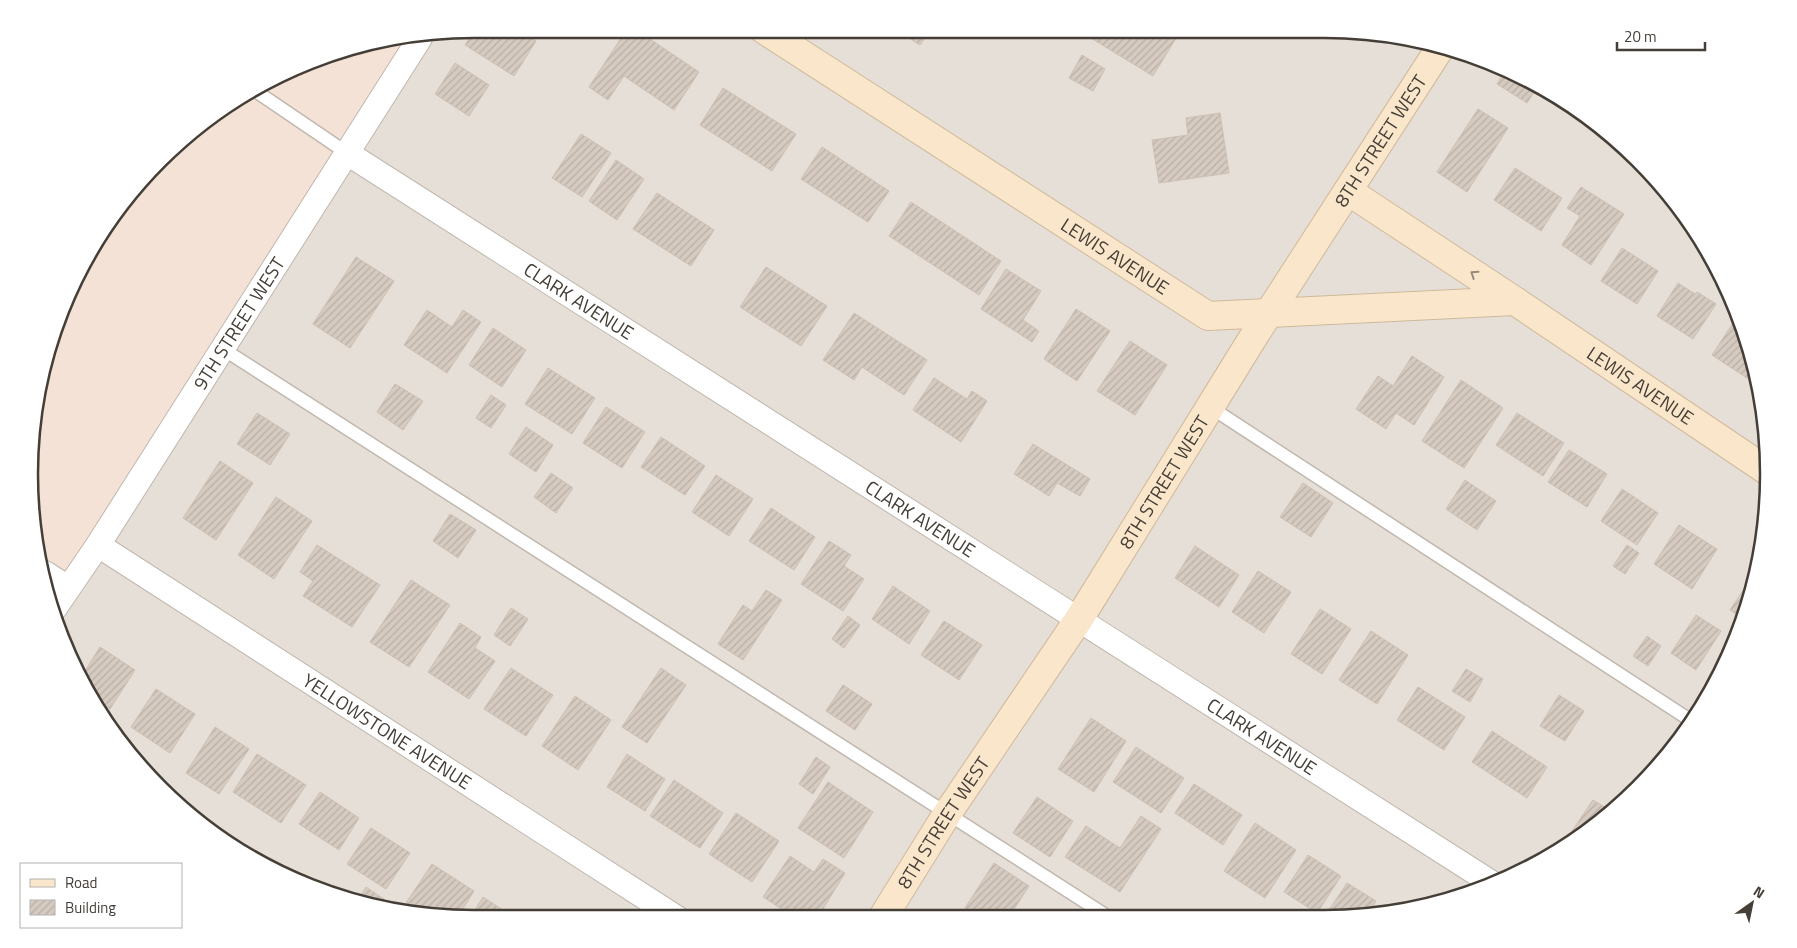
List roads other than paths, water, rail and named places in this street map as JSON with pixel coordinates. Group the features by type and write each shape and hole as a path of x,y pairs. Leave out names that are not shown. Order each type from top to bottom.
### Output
{"street":[{"name":"LEWIS AVENUE","path":"777,38 1208,316 1515,301"},
{"name":"9TH STREET WEST","path":"58,604 98,546 418,41"},
{"name":"8TH STREET WEST","path":"887,910 947,814 1079,619 1270,312 1437,52"},
{"name":"CLARK AVENUE","path":"347,153 1485,879"},
{"name":"LEWIS AVENUE","path":"1348,191 1760,466"},
{"name":"YELLOWSTONE AVENUE","path":"98,546 665,910"},
{"path":"50,576 68,588"}],"lane":[{"path":"260,94 347,153"},
{"path":"223,349 1098,910"},
{"path":"1210,407 1686,717"}]}
